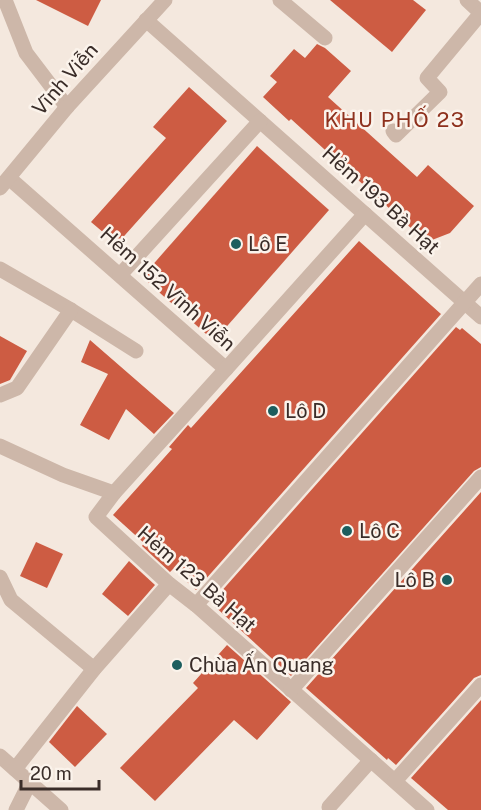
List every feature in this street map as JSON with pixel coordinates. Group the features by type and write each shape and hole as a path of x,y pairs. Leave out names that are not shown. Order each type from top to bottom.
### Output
{"street":[{"path":"4,0 6,22 26,53 67,107"},
{"name":"Vĩnh Viễn","path":"5,183 67,107 165,0"},
{"path":"280,0 325,38"},
{"path":"393,131 396,135 440,92 427,78 481,13 467,0"},
{"name":"Hẻm 193 Bà Hạt","path":"146,20 481,316"},
{"path":"120,275 260,121"},
{"name":"Hẻm 152 Vĩnh Viễn","path":"5,183 120,275 226,369 114,493"},
{"path":"226,369 365,214"},
{"path":"0,269 136,351"},
{"path":"196,605 481,284"},
{"path":"0,395 17,388 70,310"},
{"path":"0,446 63,475 114,493"},
{"path":"291,690 481,477"},
{"name":"Hẻm 123 Bà Hạt","path":"114,493 96,517 427,810"},
{"path":"0,577 10,600 94,669"},
{"path":"15,769 94,669 169,584"},
{"path":"395,781 481,685"},
{"path":"0,756 61,810"},
{"path":"330,807 371,760"},
{"path":"16,810 30,782"}],"building":[{"path":"36,0 101,0 88,26"},
{"path":"330,0 413,0 426,10 392,52"},
{"path":"317,44 325,48 351,71 328,97 417,177 428,165 474,206 450,233 432,240 423,239 291,119 289,121 263,97 277,82 270,76 294,49 305,58"},
{"path":"189,87 227,121 117,244 91,222 166,138 153,127"},
{"name":"Lô E","path":"257,146 329,210 214,341 142,277"},
{"name":"Lô D","path":"359,241 441,314 196,590 173,569 170,572 142,546 144,543 113,515 172,449 169,447 188,425 191,428"},
{"name":"Lô C","path":"456,327 460,330 462,328 481,344 481,467 474,471 291,676 211,603"},
{"path":"0,336 27,351 10,380 0,384"},
{"path":"90,340 174,413 154,434 126,409 109,440 80,425 108,374 81,362"},
{"name":"Lô B","path":"481,492 481,675 474,678 396,765 388,758 387,760 306,688"},
{"path":"36,542 63,554 47,588 20,576"},
{"path":"129,561 155,585 128,616 102,594"},
{"path":"227,645 291,702 257,740 234,720 155,801 120,768 198,688 193,683"},
{"path":"481,700 481,810 448,810 411,778"},
{"path":"77,706 107,734 75,767 49,742"}],"place":[{"name":"Lô E","path":"236,244"},
{"name":"Lô D","path":"273,411"},
{"name":"Lô C","path":"347,531"},
{"name":"Lô B","path":"447,580"},
{"name":"Chùa Ấn Quang","path":"177,665"}],"district":[{"name":"KHU PHỐ 23","path":"395,120"}]}
